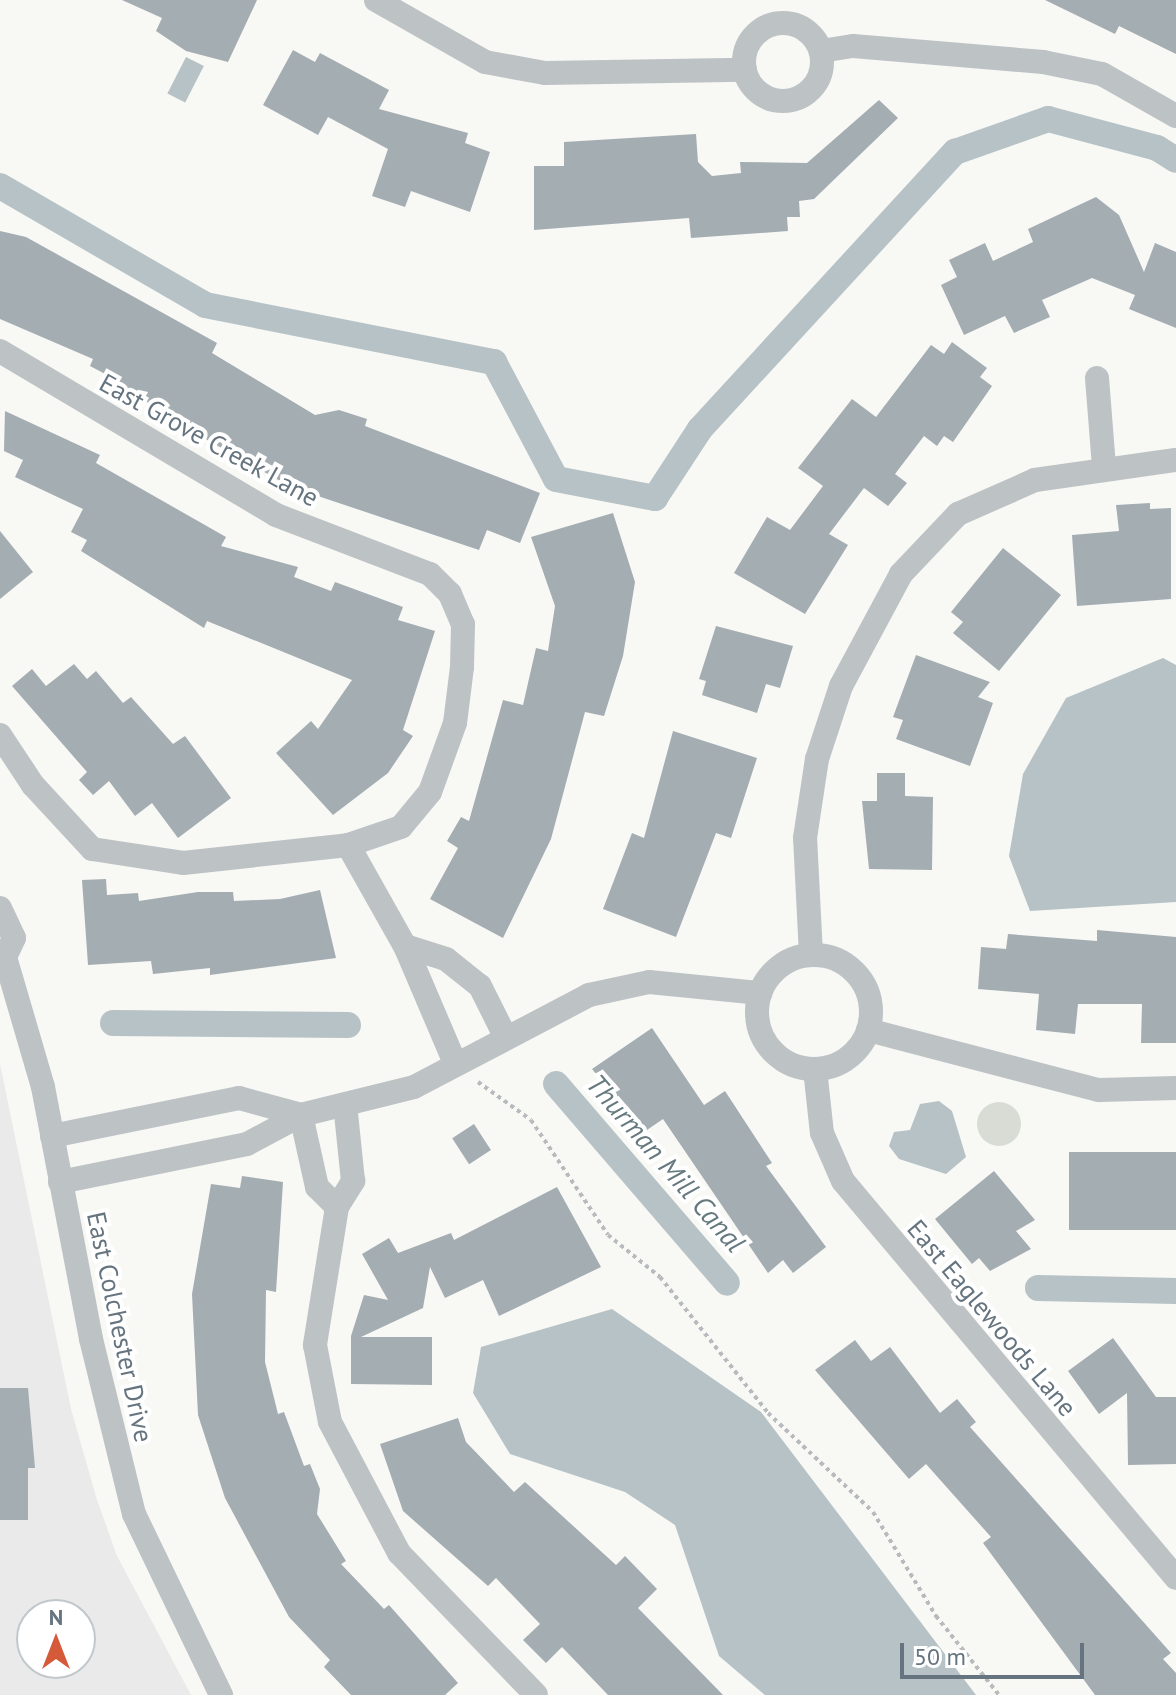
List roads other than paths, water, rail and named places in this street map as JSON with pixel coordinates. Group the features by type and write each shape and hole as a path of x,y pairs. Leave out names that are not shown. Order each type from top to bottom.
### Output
{"street":[{"path":"376,0 485,62 545,73 745,70"},
{"path":"793,24 821,51 820,76 793,100 768,98 745,70 748,44 767,26 793,24"},
{"path":"821,51 853,46 1043,62 1102,74 1176,116"},
{"name":"East Grove Creek Lane","path":"0,351 276,515 430,574 450,594 463,624 455,723 430,792 401,827 348,845"},
{"path":"1097,378 1104,467"},
{"path":"811,955 805,838 817,759 871,623 901,574 958,514 1035,480 1104,467 1176,460"},
{"path":"0,735 33,785 92,849 183,863 348,845 405,946 455,1063"},
{"name":"East Colchester Drive","path":"0,908 14,938 3,955 52,1136 134,1514 221,1695"},
{"path":"405,946 446,959 480,986 504,1034"},
{"path":"811,955 846,965 859,977 868,994 868,1030 848,1058 815,1069 797,1067 767,1046 758,1020 760,993 780,966 811,955"},
{"path":"60,1182 247,1144 301,1115 414,1087 504,1034 589,995 649,982 760,993"},
{"path":"868,1030 1099,1090 1176,1088"},
{"name":"East Eaglewoods Lane","path":"815,1069 822,1133 843,1181 1176,1578"},
{"path":"52,1136 239,1098 301,1115"},
{"path":"345,1104 353,1181 337,1207 315,1345 330,1422 399,1553 536,1695"},
{"path":"301,1115 317,1187 337,1207"},
{"path":"1156,1554 1176,1539"}],"waterway":[{"path":"0,186 205,305 494,362 556,479 655,498 700,429 955,152 1048,119 1157,148 1176,160"},
{"name":"Thurman Mill Canal","path":"113,1023 348,1025"},
{"name":"Thurman Mill Canal","path":"556,1084 727,1283"},
{"name":"Thurman Mill Canal","path":"1038,1288 1176,1291"}]}
